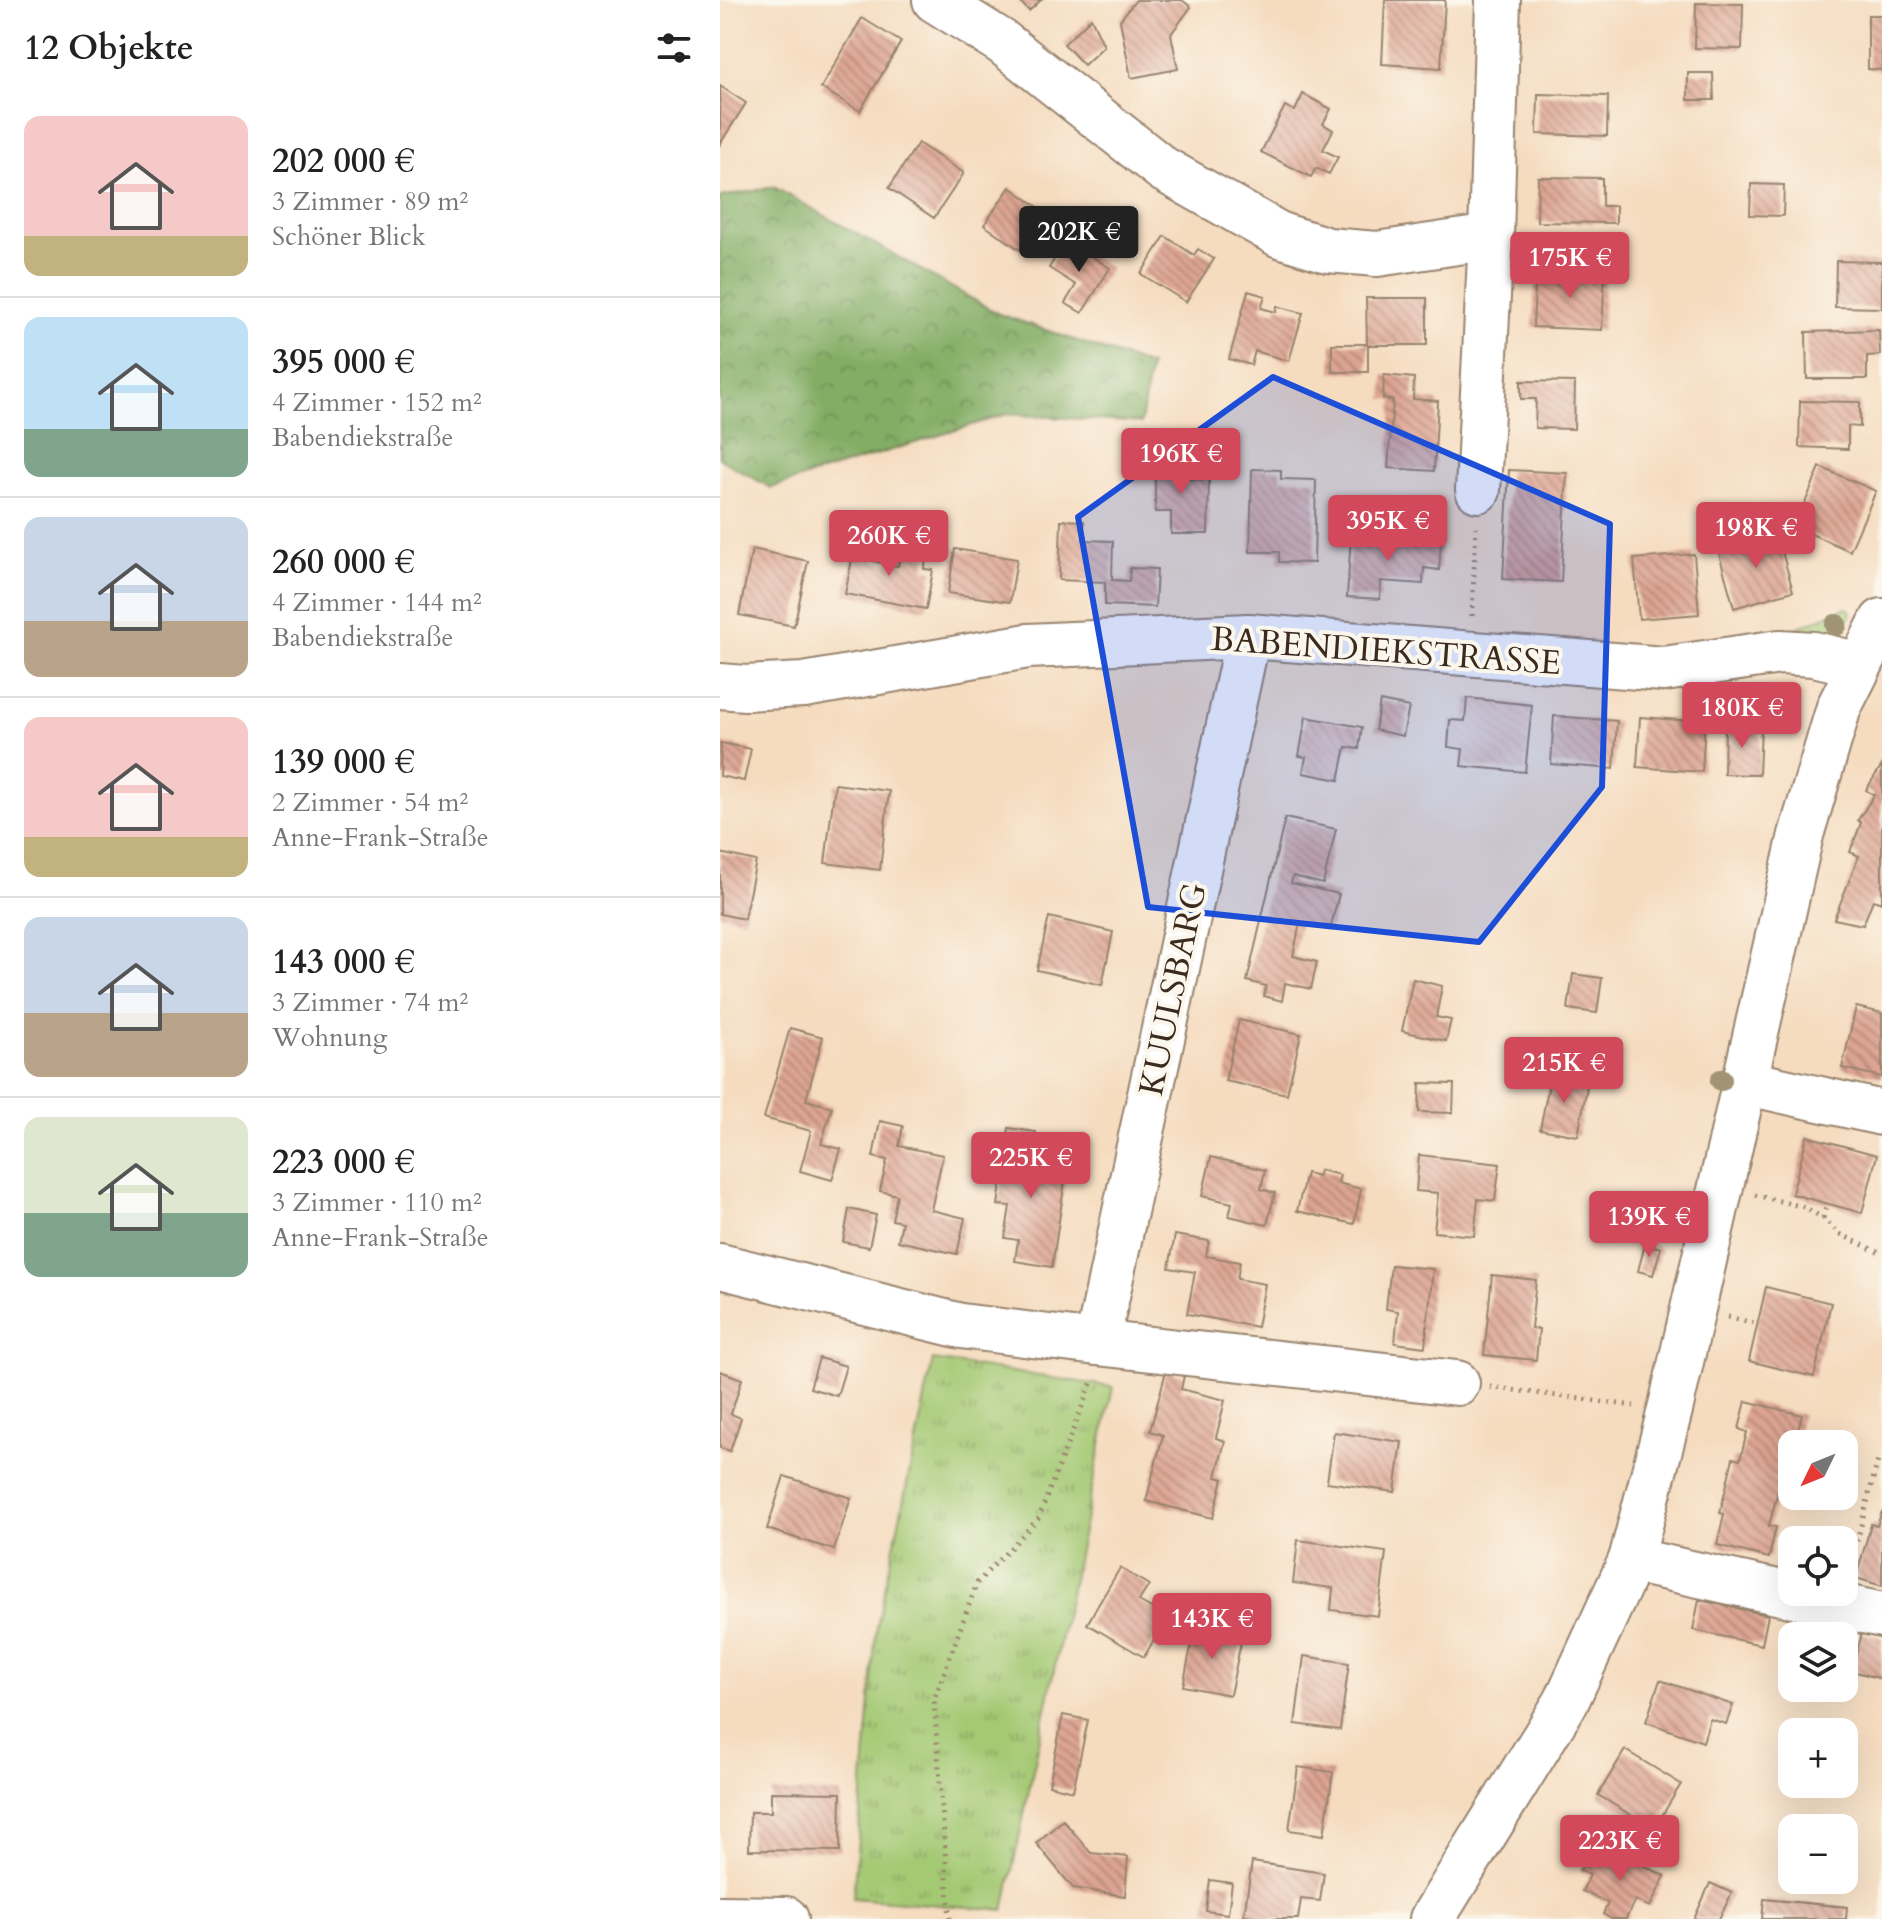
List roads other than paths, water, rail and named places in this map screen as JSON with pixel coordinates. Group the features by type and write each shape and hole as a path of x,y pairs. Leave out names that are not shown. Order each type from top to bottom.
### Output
{"street":[{"path":"935,0 1002,42 1163,169 1280,235 1328,250 1377,254 1491,237"},
{"path":"1477,502 1491,237 1498,0"},
{"path":"1432,1919 1566,1702 1631,1560 1670,1410 1801,835 1839,707 1882,622"},
{"name":"BABENDIEKSTRASSE","path":"720,686 804,685 1028,646 1248,636 1664,669 1780,652 1814,654 1860,665"},
{"name":"KUULSBARG","path":"1096,1360 1248,636"},
{"path":"1744,1082 1882,1113"},
{"path":"720,1266 1096,1360 1457,1383"},
{"path":"1631,1560 1882,1615"},
{"path":"720,1918 786,1919"}]}
